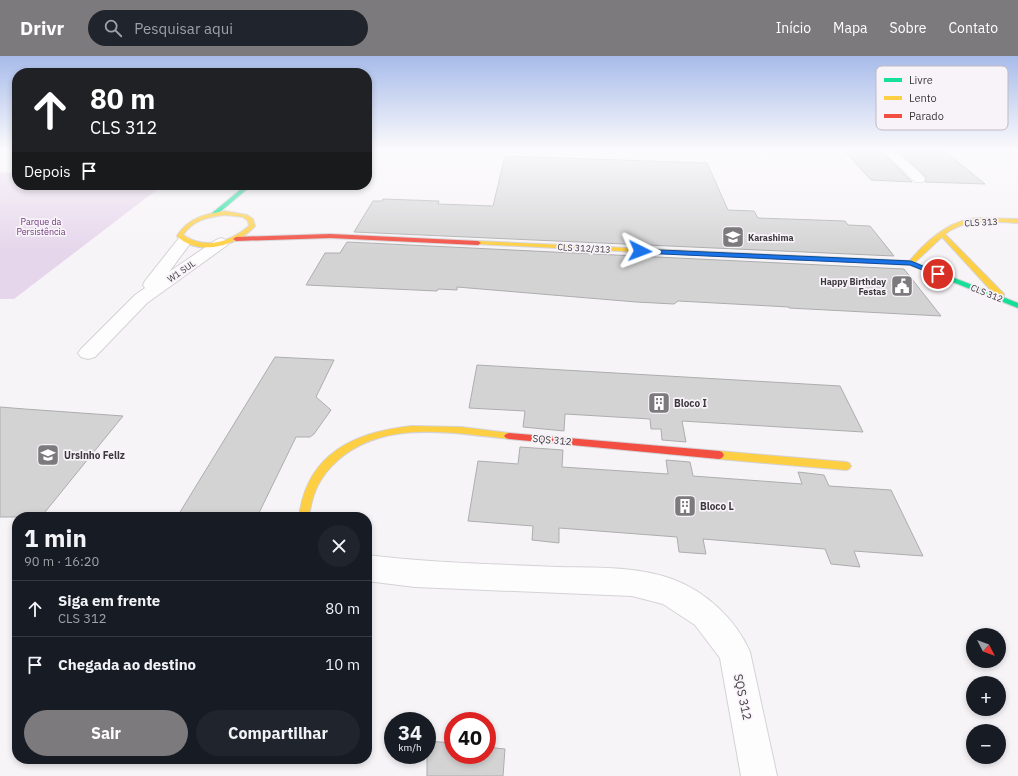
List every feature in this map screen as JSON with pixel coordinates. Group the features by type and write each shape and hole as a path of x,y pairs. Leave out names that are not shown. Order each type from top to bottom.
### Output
{"street":[{"path":"214,215 250,190"},
{"path":"184,241 180,236 182,230 194,221 214,215 231,213 251,217 252,226 247,233 229,241"},
{"name":"CLS 313","path":"911,263 949,229 966,221 1018,221"},
{"name":"CLS 312/313","path":"290,228 330,236"},
{"path":"943,235 1004,300"},
{"name":"CLS 312/313","path":"184,241 193,244 207,245 229,241 330,236 911,263"},
{"name":"W1 SUL","path":"88,354 141,299 184,241"},
{"name":"W1 SUL","path":"141,299 229,241"},
{"name":"CLS 312","path":"911,263 1018,306"},
{"name":"SQS 312","path":"304,512 306,496 323,467 346,446 374,434 395,430 456,431 846,466"},
{"name":"SQS 312","path":"372,569 415,574 632,583 670,592 706,615 734,652 759,776"}],"green space":[{"name":"Parque da Persistência","path":"0,183 12,183 12,190 156,190 14,299 0,299"}],"building":[{"path":"499,183 716,183 728,210 754,211 758,218 845,221 848,225 870,226 894,256 354,232 373,201 382,201 383,199 439,201 438,204 493,206"},
{"path":"943,183 983,183 985,184"},
{"path":"347,242 904,269 941,316 678,301 674,304 636,302 457,287 457,290 438,289 437,291 306,285 325,253 340,253"},
{"path":"275,357 334,360 316,397 331,410 314,434 310,437 296,437 259,512 180,512"},
{"name":"Bloco I","path":"477,365 840,386 863,432 682,421 686,442 662,440 661,429 651,429 650,419 565,414 564,431 523,427 525,411 469,408"},
{"path":"0,407 123,416 45,512 12,512 12,517 0,517"},
{"name":"Bloco L","path":"520,447 563,450 562,467 668,474 666,460 690,462 693,476 802,484 798,472 824,475 829,486 891,490 923,556 854,551 860,567 831,564 825,549 703,539 706,554 679,552 677,537 559,528 559,543 532,540 533,526 468,521 478,461 518,464"},
{"path":"436,742 444,742 444,764 496,764 496,748 505,749 503,776 427,776 427,764 436,764"}],"traffic: fast":[{"path":"213,215 243,190"},
{"path":"802,258 911,263 1018,306"}],"traffic: slow":[{"path":"225,213 245,216 251,220 252,226 236,238 217,244 198,245 180,236 193,221 205,216 225,213"},
{"path":"911,263 938,237 962,222 983,219 1018,221"},
{"path":"943,235 1001,296"},
{"path":"478,243 802,258"},
{"path":"305,512 310,489 321,471 344,449 365,438 388,432 412,429 437,429 509,436"},
{"path":"719,455 846,466"}],"traffic: jam":[{"path":"236,239 330,236 478,243"},
{"path":"509,436 719,455"}],"place":[{"name":"Karashima","path":"733,237"},
{"name":"Happy Birthday Festas","path":"902,286"},
{"name":"Bloco I","path":"659,403"},
{"name":"Ursinho Feliz","path":"48,455"},
{"name":"Bloco L","path":"685,506"}],"route":[{"path":"640,251 911,263 938,274"}]}
